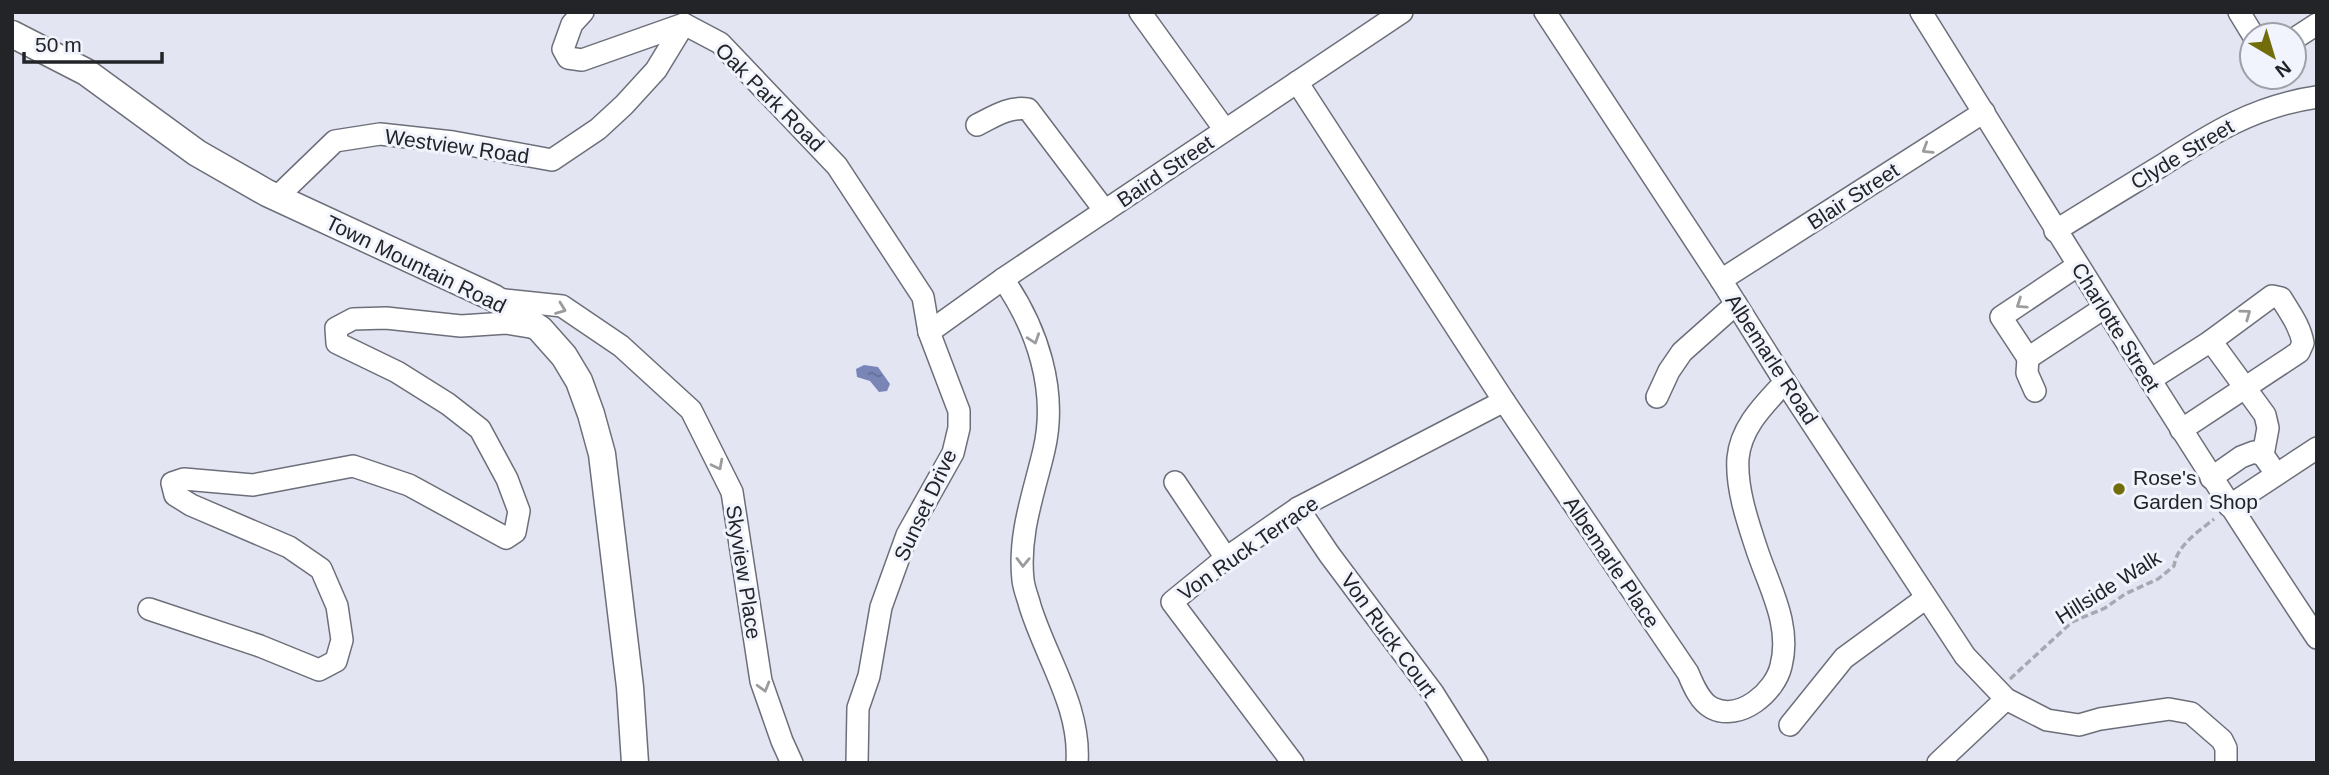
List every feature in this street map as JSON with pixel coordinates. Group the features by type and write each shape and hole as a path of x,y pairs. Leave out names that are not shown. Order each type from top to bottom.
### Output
{"main road":[{"name":"Town Mountain Road","path":"12,34 86,72 197,153 277,197 494,298 538,328 564,356 579,382 591,414 601,454 630,687 635,763"}],"street":[{"path":"583,12 572,24 563,49 568,58 582,60 684,24"},
{"path":"1140,12 1225,130"},
{"name":"Baird Street","path":"929,331 1402,12"},
{"name":"Albemarle Road","path":"1545,12 1926,598 1965,656 2001,695"},
{"name":"Charlotte Street","path":"1921,12 2211,478 2317,638"},
{"name":"Westview Road","path":"277,197 335,141 380,134 453,142 552,160 598,129 624,105 656,70 684,24"},
{"name":"Oak Park Road","path":"684,24 720,43 837,166 923,297 929,331"},
{"name":"Albemarle Place","path":"1297,82 1504,401 1688,673 1694,687 1710,707 1723,711 1734,711 1757,701 1771,688 1781,667 1783,624 1755,547 1743,502 1738,456 1746,428 1785,382"},
{"name":"Clyde Street","path":"2055,231 2239,118 2296,100 2317,97"},
{"path":"977,125 1014,108 1028,109 1105,211"},
{"name":"Blair Street","path":"1721,280 1984,112"},
{"path":"2035,391 2027,373 2028,358 2001,317 2077,266"},
{"path":"1003,279 1020,303 1035,338 1048,387 1050,416 1045,449 1028,507 1023,582 1036,624 1077,729 1077,763"},
{"path":"2150,380 2211,341 2272,296 2281,298 2288,309 2300,330 2303,343 2299,352 2181,430"},
{"name":"Skyview Place","path":"494,298 562,306 621,346 691,410 732,492 761,681 792,763"},
{"path":"1657,397 1669,371 1682,352 1736,304"},
{"path":"2028,358 2104,308"},
{"path":"149,609 260,646 319,670 337,661 342,640 337,606 321,569 289,547 183,500 176,495 172,483 184,479 253,485 353,466 409,485 506,538 515,532 519,512 508,479 480,429 448,404 397,372 337,343 337,328 353,319 386,317 461,326 506,323 538,328"},
{"name":"Sunset Drive","path":"857,763 858,708 869,676 881,607 907,535 953,453 958,428 959,411 929,331"},
{"path":"2211,341 2264,415 2268,428 2263,455"},
{"name":"Von Ruck Terrace","path":"1293,763 1172,601 1226,558 1298,508 1504,401"},
{"path":"2230,506 2317,448"},
{"path":"2211,478 2241,457 2254,452 2263,455 2277,475"},
{"path":"1175,482 1226,558"},
{"name":"Von Ruck Court","path":"1298,508 1433,693 1477,763"},
{"path":"1790,725 1844,658 1926,598"},
{"path":"1938,763 2001,695 2047,720 2080,725 2100,719 2169,709 2191,713 2222,740 2226,748 2225,763"},
{"path":"858,733 872,763"}],"path":[{"name":"Hillside Walk","path":"2001,695 2072,622 2105,608 2125,594 2158,579 2174,566 2176,555 2193,536 2230,506"}],"water":[{"path":"864,365 878,367 890,384 887,391 879,392 870,381 857,377 856,369"}],"place":[{"name":"Rose's Garden Shop","path":"2119,489"}]}
